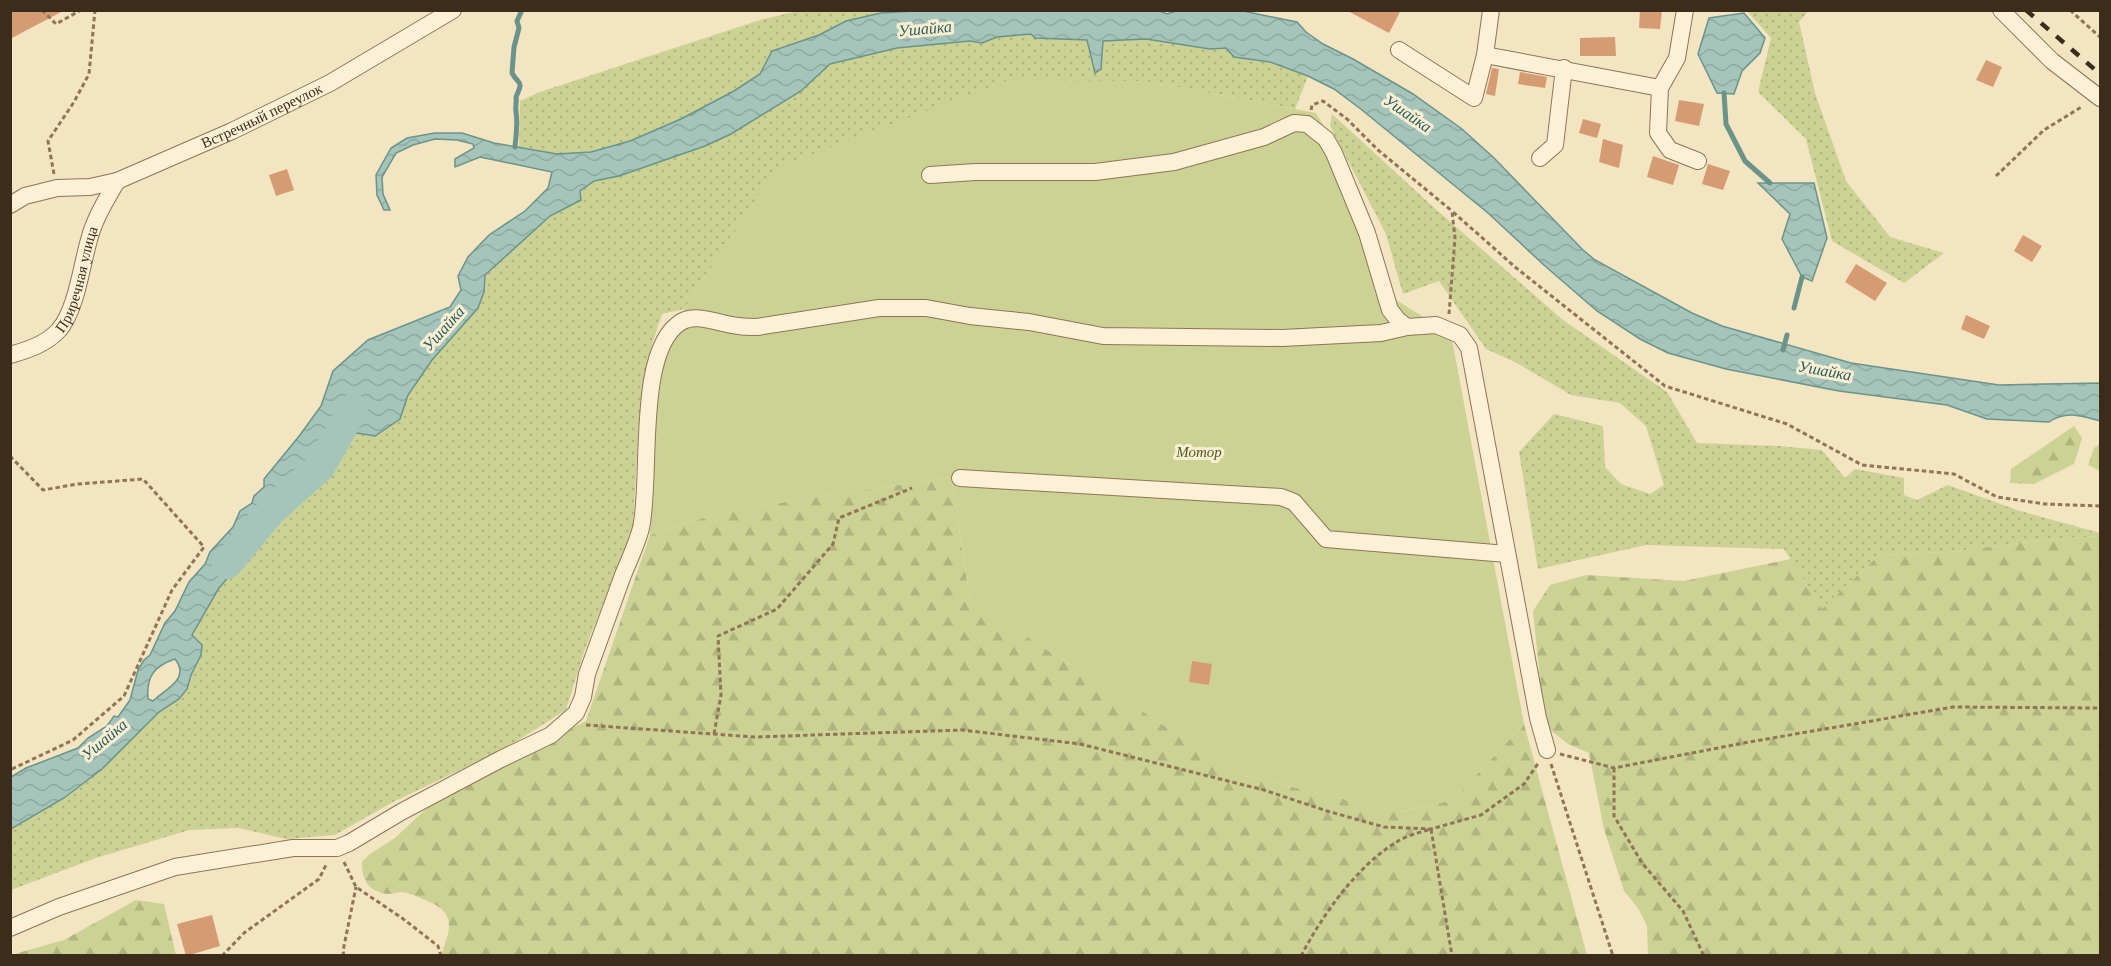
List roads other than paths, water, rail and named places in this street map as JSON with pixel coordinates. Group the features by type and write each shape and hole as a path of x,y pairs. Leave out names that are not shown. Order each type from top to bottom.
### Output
{"street":[{"name":"Встречный переулок","path":"10,205 25,196 57,188 90,187 117,181 232,131 330,83 453,10"},
{"path":"1399,50 1474,98 1485,55 1491,10"},
{"path":"1685,10 1677,58 1660,88 1658,133 1670,150 1698,161"},
{"path":"2001,10 2052,61 2099,98"},
{"path":"1485,55 1564,68 1660,88"},
{"path":"1540,158 1555,145 1564,68"},
{"path":"930,175 975,172 1095,172 1174,162 1264,137 1294,123 1307,124 1326,139 1334,153 1367,233 1390,310 1407,327"},
{"name":"Приречная улица","path":"10,355 32,348 46,340 59,329 69,314 92,229 117,181"},
{"path":"10,928 59,907 175,867 292,848 331,848 364,835 401,812 551,735 566,724 576,713 583,697 587,674 641,528 645,491 646,434 653,378 660,348 667,334 682,321 701,319 757,327 879,308 926,308 970,316 1029,322 1102,336 1282,338 1381,333 1407,327 1436,325 1448,329 1460,335 1469,348 1538,718 1547,750"},
{"path":"960,478 1281,497 1294,502 1326,539 1507,554"}],"water":[{"path":"930,10 1157,10 1167,14 1176,11 1243,11 1297,22 1306,32 1323,44 1413,94 1462,129 1595,260 1692,313 1722,326 1851,363 1999,385 2100,383 2100,421 2074,415 2062,416 2049,422 1987,419 1947,405 1839,391 1726,369 1668,353 1640,339 1597,311 1488,213 1334,89 1308,76 1270,62 1234,57 1226,48 1210,49 1146,39 1103,41 1101,69 1095,73 1087,40 1035,38 1031,34 997,37 982,43 970,41 897,48 830,64 801,91 731,134 705,146 619,176 594,181 580,191 581,200 550,216 485,275 484,292 478,308 432,360 408,395 400,419 375,436 357,433 319,450 299,481 285,497 279,499 267,514 263,524 255,526 249,549 219,588 192,635 202,645 201,655 187,689 179,699 159,712 102,769 64,798 11,829 11,777 26,768 78,748 88,738 107,726 114,716 118,717 130,700 138,670 150,655 165,623 175,611 189,582 205,564 210,552 233,527 240,511 252,503 254,496 264,487 264,479 321,406 333,371 368,340 450,307 461,290 458,276 468,257 489,235 525,211 548,188 552,172 480,157 455,167 455,159 474,148 473,144 457,140 435,139 396,153 382,177 383,194 390,210 384,210 377,195 376,175 391,148 407,138 435,133 462,133 494,143 557,154 591,152 630,141 681,119 734,91 760,74 772,51 819,35 846,21 881,13","holes":["175,659 180,672 174,683 153,701 148,699 148,684 153,673 162,665"]},
{"path":"1744,13 1765,38 1760,53 1742,71 1734,94 1717,93 1698,54 1709,18"},
{"path":"1758,183 1814,183 1827,238 1812,281 1802,277 1782,239 1790,214"}],"waterway":[{"path":"515,147 516,97 520,83 512,73 514,47 519,28 517,21 522,10"},
{"path":"1724,93 1726,124 1745,161 1770,183"},
{"path":"1794,308 1802,277"},
{"path":"1783,350 1787,335"},
{"name":"Ушайка","path":"227,564 272,510 320,467 353,409"}],"railway":[{"path":"2026,10 2100,74"}],"park label":[{"name":"Мотор","path":"1199,452"}]}
